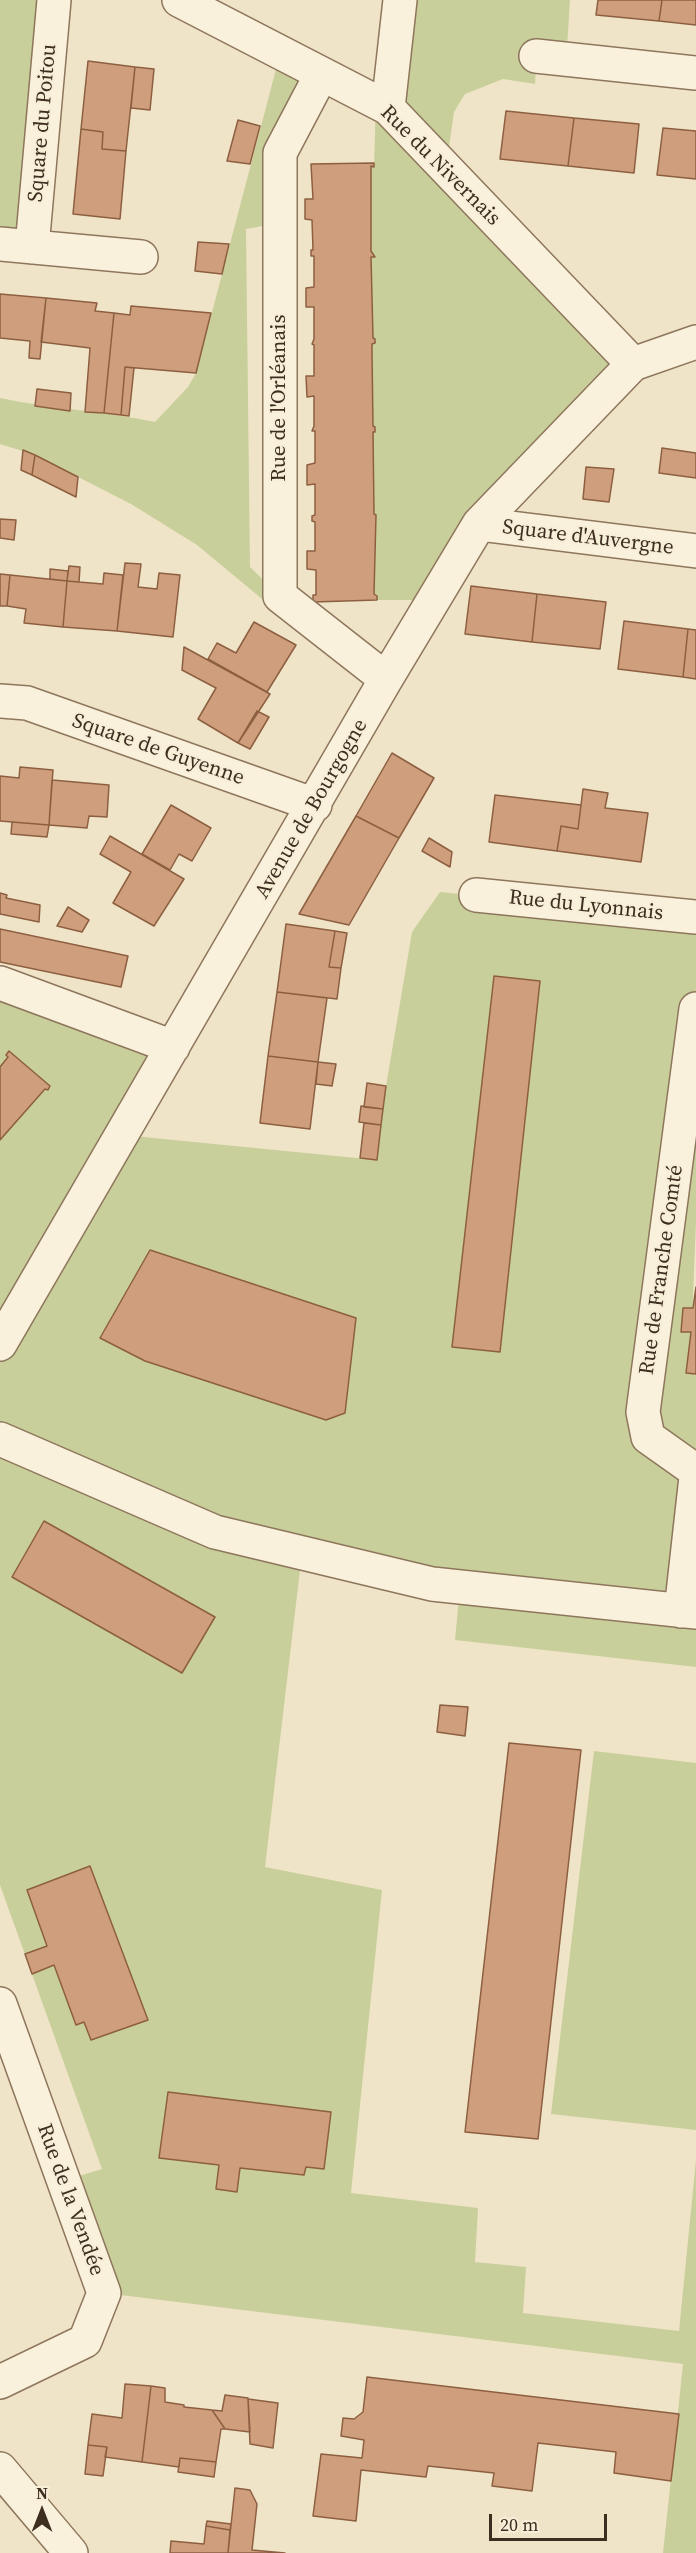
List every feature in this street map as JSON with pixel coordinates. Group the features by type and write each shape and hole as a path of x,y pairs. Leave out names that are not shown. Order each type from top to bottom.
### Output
{"street":[{"name":"Square du Poitou","path":"54,0 16,245 141,257"},
{"name":"Rue du Nivernais","path":"179,0 388,108 633,364"},
{"path":"388,108 400,0"},
{"path":"536,56 696,73"},
{"name":"Rue de l'Orléanais","path":"321,75 280,153 280,596 386,679"},
{"name":"Avenue de Bourgogne","path":"0,1344 315,805 386,679 479,524 633,364 696,342"},
{"name":"Square d'Auvergne","path":"479,524 696,551"},
{"name":"Square de Guyenne","path":"0,701 27,704 315,805"},
{"name":"Rue du Lyonnais","path":"476,895 696,917"},
{"path":"0,983 173,1047"},
{"name":"Rue de Franche Comté","path":"696,1009 643,1412 648,1437 696,1471"},
{"path":"0,1439 215,1532 432,1584 688,1612 696,1477"},
{"name":"Rue de la Vendée","path":"0,2004 104,2293 85,2341 0,2382"},
{"path":"0,2469 71,2553"}],"green space":[{"path":"0,0 54,0 32,247 0,244"},
{"path":"400,0 570,0 567,48 537,45 535,84 503,79 465,94 454,112 446,169 633,364 435,600 377,600 374,594 373,432 375,432 375,427 373,426 372,344 375,343 375,339 373,338 371,257 374,256 371,251 371,166 374,166 376,102"},
{"path":"280,54 321,75 280,153 280,223 246,229 250,567 280,596 279,613 197,545 131,504 35,455 0,444 0,398 155,422 188,387 196,373"},
{"path":"440,892 696,917 696,1222 690,1373 696,1374 696,1667 455,1640 460,1587 302,1553 265,1867 382,1890 351,2193 478,2208 475,2262 526,2267 523,2313 679,2331 696,2160 696,2553 663,2553 683,2364 104,2293 63,2181 102,2169 0,1885 0,983 173,1047 123,1135 377,1160 386,1086 412,932"},
{"path":"594,1751 696,1763 696,2130 551,2114"}],"building":[{"path":"598,0 662,0 659,21 596,15"},
{"path":"662,0 696,0 696,25 659,21"},
{"path":"88,61 135,67 126,151 102,149 103,132 81,129"},
{"path":"135,67 154,69 150,110 131,108"},
{"path":"506,111 574,118 568,166 500,159"},
{"path":"574,118 639,124 634,173 568,166"},
{"path":"238,120 260,126 250,164 227,161"},
{"path":"663,128 696,131 696,179 657,175"},
{"path":"81,129 103,132 102,149 126,151 120,219 73,214"},
{"path":"374,163 374,167 371,166 371,251 375,257 371,257 373,338 375,339 375,343 372,344 373,426 375,427 375,432 373,432 374,514 376,515 374,594 377,600 313,602 313,595 316,595 316,570 307,569 307,551 315,551 315,522 312,521 312,516 315,515 315,484 307,485 307,465 315,463 315,431 312,431 314,396 307,397 306,376 314,376 314,345 312,344 314,307 306,307 306,288 314,287 314,256 311,256 311,250 313,250 312,220 305,219 305,199 313,199 311,164"},
{"path":"198,242 229,244 222,274 195,271"},
{"path":"0,294 46,298 40,359 29,358 30,341 0,338"},
{"path":"46,298 97,303 95,311 114,313 104,413 85,412 90,348 41,342"},
{"path":"131,306 211,313 196,373 125,367 121,415 104,413 114,313 130,315"},
{"path":"125,367 134,368 129,416 121,415"},
{"path":"37,389 71,393 70,411 35,406"},
{"path":"662,448 696,453 696,478 659,473"},
{"path":"23,450 35,455 32,475 21,470"},
{"path":"35,455 78,477 76,497 32,475"},
{"path":"586,467 614,469 609,502 583,499"},
{"path":"0,519 16,520 14,540 0,538"},
{"path":"125,563 141,564 138,587 157,589 159,573 180,575 173,637 117,631"},
{"path":"69,566 80,567 79,582 67,581"},
{"path":"50,569 68,571 67,581 50,579"},
{"path":"104,573 123,575 117,631 63,627 67,581 103,584"},
{"path":"0,574 10,575 7,606 0,606"},
{"path":"10,575 67,581 63,627 24,623 26,609 7,606"},
{"path":"471,586 537,594 532,642 465,634"},
{"path":"537,594 606,602 600,649 532,642"},
{"path":"624,621 688,629 683,677 618,669"},
{"path":"254,622 296,645 267,692 208,659 217,643 236,653"},
{"path":"688,629 696,630 696,679 683,677"},
{"path":"184,647 270,694 238,743 198,719 216,688 182,670"},
{"path":"257,711 269,717 250,749 238,743"},
{"path":"392,753 434,778 399,838 356,816"},
{"path":"20,767 53,770 49,825 0,821 0,776 19,778"},
{"path":"52,780 109,785 107,817 89,816 87,828 49,825"},
{"path":"583,789 608,793 605,808 648,813 641,862 557,851 561,826 578,829"},
{"path":"495,795 581,805 578,829 561,826 557,851 489,842"},
{"path":"171,805 211,828 192,861 179,854 170,870 142,854"},
{"path":"356,816 399,838 349,925 299,914"},
{"path":"12,822 49,825 47,837 11,834"},
{"path":"110,836 184,879 154,926 113,903 131,872 100,854"},
{"path":"429,838 452,852 450,867 422,851"},
{"path":"0,893 7,895 6,898 40,905 39,922 0,914"},
{"path":"68,907 89,920 82,932 57,926"},
{"path":"286,924 335,931 329,967 341,968 337,999 277,992"},
{"path":"0,929 128,956 121,987 0,962"},
{"path":"335,931 347,933 341,968 329,967"},
{"path":"494,976 540,981 500,1352 452,1347"},
{"path":"277,992 327,998 318,1062 268,1056"},
{"path":"9,1051 50,1086 0,1140 0,1067 8,1057 6,1055"},
{"path":"268,1056 318,1062 310,1129 260,1123"},
{"path":"318,1062 336,1064 332,1086 316,1084"},
{"path":"367,1083 386,1086 383,1109 364,1107"},
{"path":"361,1106 383,1109 381,1125 359,1122"},
{"path":"364,1123 381,1125 377,1160 360,1158"},
{"path":"150,1250 356,1318 345,1413 326,1420 145,1361 100,1338"},
{"path":"696,1287 696,1374 686,1373 691,1332 681,1332 683,1308 693,1308"},
{"path":"44,1521 215,1617 182,1673 12,1577"},
{"path":"440,1705 468,1707 465,1736 437,1732"},
{"path":"509,1743 581,1750 538,2139 465,2132"},
{"path":"90,1866 148,2020 91,2040 84,2022 76,2025 54,1965 32,1974 25,1954 47,1946 27,1890"},
{"path":"168,2092 331,2112 324,2169 306,2167 304,2175 240,2168 237,2192 216,2189 219,2165 159,2158"},
{"path":"367,2377 679,2414 671,2481 614,2473 616,2452 538,2443 532,2491 492,2486 494,2473 428,2466 426,2477 361,2470 356,2521 313,2516 321,2454 362,2458 364,2440 341,2436 343,2418 354,2419 363,2412"},
{"path":"125,2384 151,2386 142,2462 105,2457 107,2447 88,2445 92,2414 122,2418"},
{"path":"151,2386 165,2388 165,2402 212,2410 225,2429 221,2429 216,2462 180,2458 179,2467 142,2462"},
{"path":"225,2395 248,2398 250,2432 225,2429 212,2410 222,2411"},
{"path":"248,2399 278,2403 273,2448 250,2444"},
{"path":"88,2445 107,2447 103,2476 85,2474"},
{"path":"180,2458 216,2462 214,2477 178,2472"},
{"path":"235,2488 250,2490 257,2504 252,2550 285,2553 228,2553"},
{"path":"207,2521 231,2524 230,2530 206,2526"},
{"path":"206,2526 230,2530 228,2553 170,2553 171,2541 204,2544"}]}
